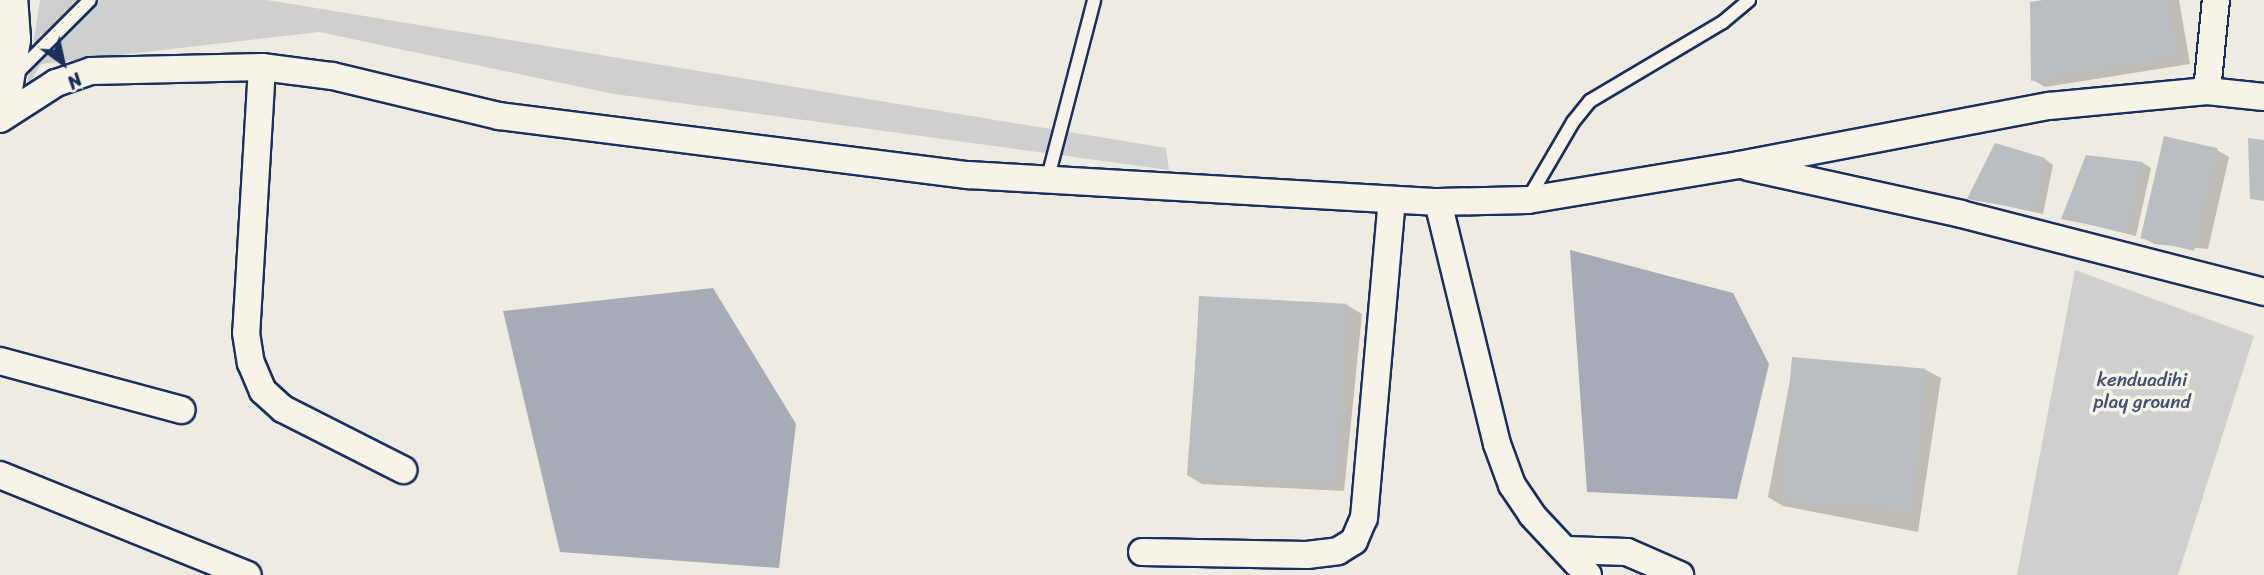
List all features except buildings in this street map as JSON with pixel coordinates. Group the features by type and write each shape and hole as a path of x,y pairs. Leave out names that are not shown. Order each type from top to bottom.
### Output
{"street":[{"path":"3,95 11,39 8,0"},
{"path":"2207,91 2216,0"},
{"path":"262,67 246,333 250,363 263,391 283,409 403,470"},
{"path":"0,120 57,83 91,71 262,67 332,76 499,116 1047,182 1438,202 1528,200 1739,165 2049,106 2207,91 2264,97"},
{"path":"1739,165 1961,214 2264,292"},
{"path":"1142,551 1307,555 1338,551 1354,541 1364,518 1392,201"},
{"path":"1438,202 1497,444 1512,485 1532,515 1588,575"},
{"path":"0,361 181,410"},
{"path":"0,475 248,575"},
{"path":"1566,550 1627,552 1680,575"}],"lane":[{"path":"3,95 90,0"},
{"path":"1047,182 1094,0"},
{"path":"1528,200 1573,122 1590,101 1723,22 1749,0"}],"green space":[{"path":"40,0 267,0 1166,148 1169,170 614,94 319,32 41,64 26,90"},
{"name":"kenduadihi play ground","path":"2075,270 2254,336 2178,575 2017,575"}],"shaded area":[{"path":"1570,250 1733,293 1769,364 1737,499 1587,492"},
{"path":"713,288 796,424 779,568 560,552 503,311"}]}
